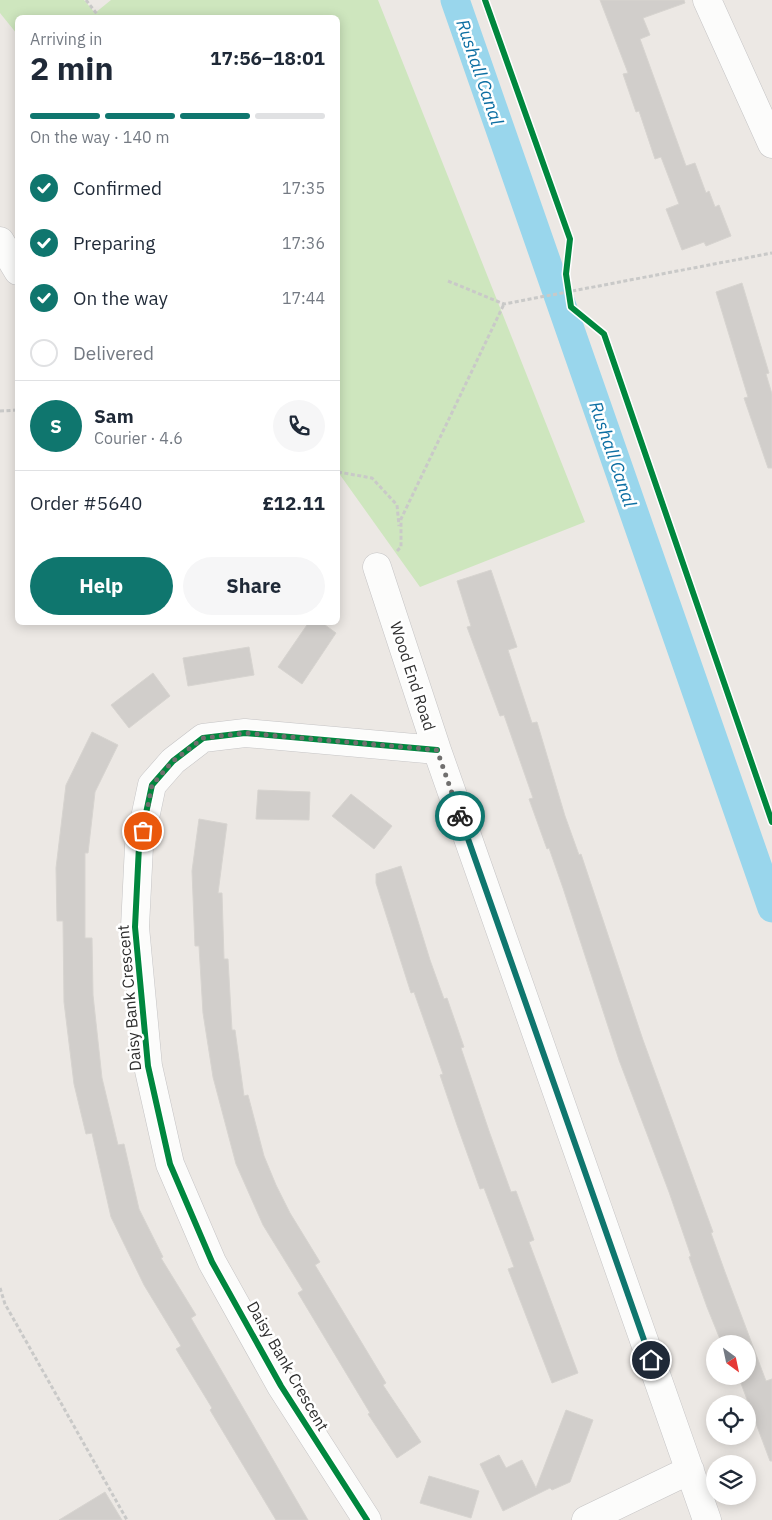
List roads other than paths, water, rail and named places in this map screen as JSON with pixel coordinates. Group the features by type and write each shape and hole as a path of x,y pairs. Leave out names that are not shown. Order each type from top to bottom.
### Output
{"street":[{"path":"707,0 772,144"},
{"path":"0,242 15,266"},
{"name":"Wood End Road","path":"377,567 437,750 707,1520"},
{"name":"Daisy Bank Crescent","path":"367,1520 280,1386 212,1262 170,1164 147,1056 135,927 139,846 152,785 173,761 203,738 245,733 437,750"},
{"path":"586,1520 690,1470"}],"waterway":[{"name":"Rushall Canal","path":"455,0 772,908"}]}
